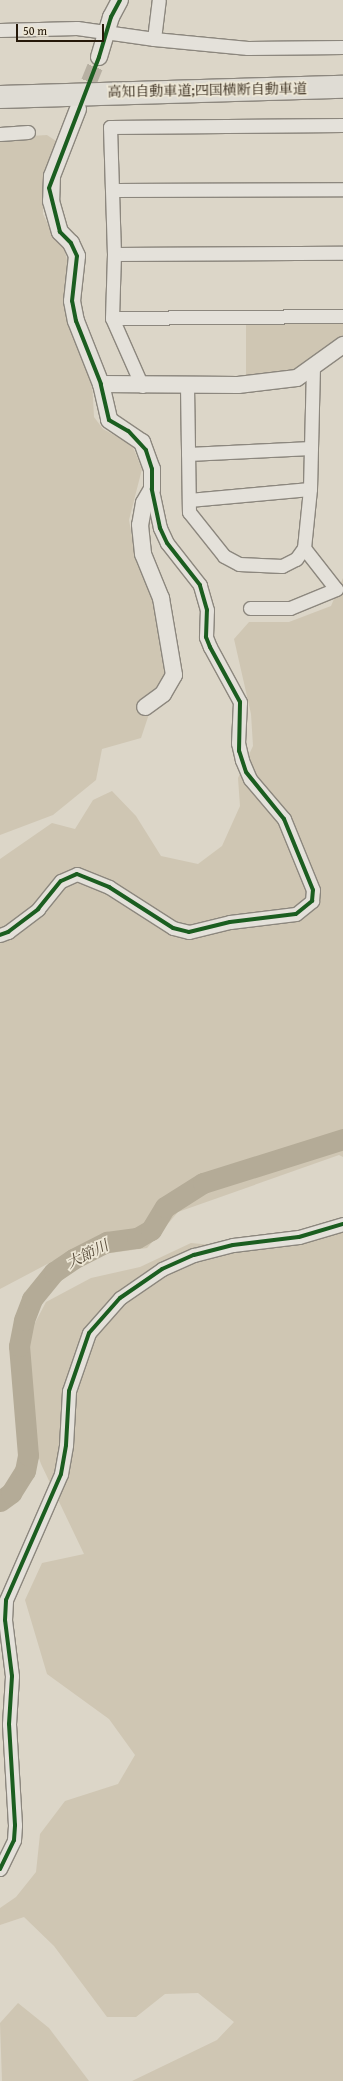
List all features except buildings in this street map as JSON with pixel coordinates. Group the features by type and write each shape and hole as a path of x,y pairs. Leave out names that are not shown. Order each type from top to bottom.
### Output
{"highway":[{"name":"高知自動車道;四国横断自動車道","path":"0,98 343,87"},
{"path":"0,107 146,101 343,99"}],"street":[{"path":"99,57 105,34 120,0"},
{"path":"154,39 159,0"},
{"path":"0,30 77,28 105,34 248,48 343,47"},
{"path":"0,935 8,932 38,909 61,881 77,874 109,887 173,928 189,932 230,922 296,914 312,901 313,890 284,819 250,779 242,760 238,743 240,702 210,647 206,636 207,610 200,585 168,543 160,528 152,489 152,469 146,450 133,434 110,420 101,384 76,321 72,301 77,256 71,243 60,232 49,188 78,109"},
{"path":"142,386 112,318 114,254 110,127 343,125"},
{"path":"0,134 28,132"},
{"path":"113,190 343,189"},
{"path":"114,254 343,253"},
{"path":"112,318 343,316"},
{"path":"101,384 142,386 238,386 297,378 313,368 343,345"},
{"path":"187,386 189,512 224,556 238,564 282,566 296,559 304,548 310,489 313,368"},
{"path":"188,454 311,448"},
{"path":"145,707 163,694 174,675 161,598 143,554 140,525 144,503 152,489"},
{"path":"189,500 310,489"},
{"path":"250,608 290,608 336,589 304,548"},
{"path":"0,1869 14,1840 15,1825 9,1724 12,1676 4,1620 6,1600 61,1474 66,1445 69,1391 89,1333 120,1298 162,1269 194,1255 232,1245 299,1237 343,1224"}],"shaded area":[{"path":"47,135 56,141 43,183 43,214 52,233 65,251 92,381 94,417 103,429 132,445 142,469 129,520 137,564 158,610 166,675 155,693 144,699 148,717 141,738 102,749 96,780 53,815 0,835 0,138"},
{"path":"343,319 343,335 311,362 290,372 246,376 246,323"},
{"path":"343,578 343,1157 339,1155 178,1212 147,1248 53,1261 0,1289 0,859 52,823 75,829 93,800 112,791 136,816 161,856 198,864 222,846 240,806 238,778 253,746 251,714 234,639 249,622 289,622 331,606"},
{"path":"343,1222 343,2081 132,2081 217,2040 234,2022 198,1993 165,1994 136,2017 107,2017 54,1946 24,1917 0,1925 0,1908 16,1897 36,1872 40,1834 65,1801 118,1784 135,1755 109,1719 47,1674 25,1600 42,1563 84,1554 41,1464 26,1420 20,1388 26,1340 46,1302 91,1278 140,1267 191,1243 246,1248"},
{"path":"18,2003 49,2028 89,2081 2,2081 0,2023"}],"waterway":[{"name":"大節川","path":"0,1501 11,1493 25,1471 28,1455 19,1346 24,1320 32,1299 54,1272 73,1259 107,1242 137,1238 151,1230 165,1207 203,1183 343,1139"}],"tunnel":[{"path":"80,104 99,57"}],"cycle path":[{"path":"0,935 8,932 38,909 61,881 77,874 109,887 173,928 189,932 230,922 296,914 312,901 313,890 284,819 246,772 239,751 240,702 206,637 207,610 200,585 167,543 160,528 152,489 152,469 146,450 128,431 109,420 101,384 76,321 72,301 77,256 71,243 60,232 49,188 99,57 111,17 120,0"},
{"path":"0,1869 14,1840 15,1825 9,1724 12,1676 5,1620 6,1600 61,1474 66,1445 69,1391 89,1333 120,1298 162,1269 194,1255 233,1245 299,1237 343,1224"}]}
